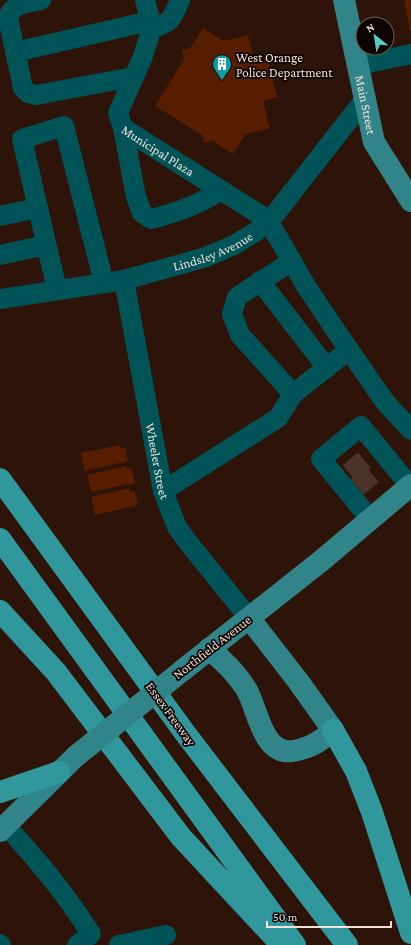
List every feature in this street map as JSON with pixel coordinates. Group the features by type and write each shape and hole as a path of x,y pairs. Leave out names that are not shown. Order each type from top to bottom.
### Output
{"highway":[{"name":"Essex Freeway","path":"0,479 185,733 347,945"},
{"path":"0,539 295,945"},
{"path":"0,611 56,672 181,837 282,945"},
{"path":"333,730 356,771 372,812 411,933"},
{"path":"0,792 58,772"}],"main road":[{"name":"Main Street","path":"344,0 359,65 374,142 411,201"},
{"name":"Northfield Avenue","path":"3,828 58,772 76,756 249,618 410,486"},
{"path":"209,649 224,661 246,688 267,739 276,748 287,752 314,746 333,730 298,681 249,618"}],"street":[{"path":"41,0 17,5 10,11 8,18 23,88 28,93 36,94 133,77"},
{"path":"145,0 151,25"},
{"path":"15,52 151,25 162,26 172,19 180,0"},
{"name":"Municipal Plaza","path":"151,25 133,77 118,113 123,128 268,220"},
{"path":"359,65 411,54"},
{"name":"Lindsley Avenue","path":"0,299 124,280 206,257 234,245 257,231 276,213 365,99"},
{"path":"57,290 22,139 64,126 104,283"},
{"path":"123,128 136,197 142,213 150,219 174,213 204,202 221,190"},
{"path":"0,216 38,208"},
{"path":"268,220 306,286 349,350 385,402 411,430"},
{"path":"0,255 46,246"},
{"path":"292,261 237,297 232,314 240,335 293,394"},
{"name":"Wheeler Street","path":"124,280 163,491 175,522 186,541 249,618"},
{"path":"260,281 327,368"},
{"path":"163,491 278,418 293,394 349,350"},
{"path":"370,519 348,484 321,459 361,426 380,458 410,486"},
{"path":"3,828 28,849 78,914 89,941"},
{"path":"119,945 166,935"}],"building":[{"path":"404,0 411,0 411,31 410,31"},
{"name":"West Orange Police Department","path":"203,28 223,41 248,35 255,64 268,61 277,97 263,101 270,128 246,134 233,154 212,141 204,143 202,135 155,106 184,59 182,50 190,48"},
{"path":"120,445 120,448 125,447 128,461 85,471 81,453"},
{"path":"126,466 127,469 131,468 135,483 91,492 87,475"},
{"path":"129,488 130,491 135,491 138,505 95,515 91,497"}],"tunnel":[{"path":"349,473 371,455"},
{"path":"357,487 380,468"}],"place":[{"name":"West Orange Police Department","path":"222,81"}]}
